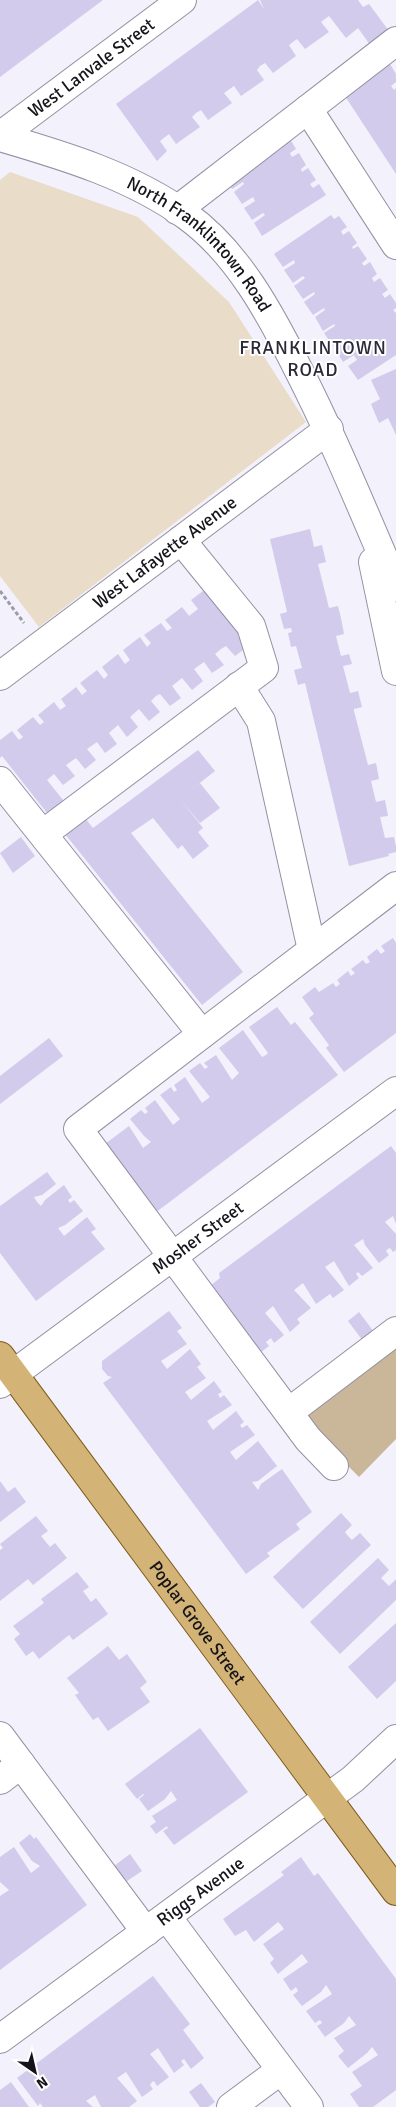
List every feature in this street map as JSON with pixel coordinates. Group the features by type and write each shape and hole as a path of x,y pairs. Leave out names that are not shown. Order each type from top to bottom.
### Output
{"main road":[{"name":"Poplar Grove Street","path":"4,1371 396,1891"}],"street":[{"name":"West Lanvale Street","path":"0,136 182,0"},
{"path":"177,210 396,41"},
{"path":"308,108 396,246"},
{"name":"North Franklintown Road","path":"0,136 64,156 135,184 188,216 222,250 252,287 282,336 329,429 396,587"},
{"name":"West Lafayette Avenue","path":"0,676 329,429"},
{"name":"North Franklintown Road","path":"364,514 396,671"},
{"path":"42,834 264,668 251,626 181,540"},
{"path":"239,686 261,720 312,950"},
{"path":"0,781 202,1034"},
{"path":"334,1466 308,1439 78,1128 396,886"},
{"name":"Mosher Street","path":"4,1371 173,1256 396,1091"},
{"path":"289,1412 396,1331"},
{"path":"0,1736 10,1772 156,1924 281,2070 309,2107"},
{"name":"Riggs Avenue","path":"0,2039 354,1779 396,1739"},
{"path":"231,2107 281,2070"}],"path":[{"path":"0,591 28,630"}],"shaded area":[{"path":"10,172 138,217 229,302 306,422 39,627 0,576 0,180"},
{"path":"396,1339 396,1439 359,1477 296,1413"}],"building":[{"path":"0,0 103,0 0,77"},
{"path":"258,0 264,9 260,0 358,0 363,7 369,4 392,35 373,49 358,28 346,38 329,16 321,22 329,32 305,49 297,39 289,45 296,56 273,73 265,63 260,66 257,70 264,80 241,96 234,86 224,93 232,103 208,120 201,110 196,113 192,117 200,127 176,144 169,134 160,141 167,151 157,161 116,104"},
{"path":"390,64 396,74 396,82 391,86 394,90 396,88 396,174 341,90"},
{"path":"287,134 296,149 290,153 292,157 299,153 306,165 301,169 302,172 308,168 316,180 310,184 313,188 319,184 326,195 262,236 254,223 265,215 263,213 252,220 244,208 255,201 253,197 242,204 234,192 244,184 243,182 232,189 223,176"},
{"path":"331,215 334,219 339,216 347,227 341,231 343,235 349,231 357,243 352,247 353,249 358,246 367,259 362,263 364,266 370,262 377,274 372,278 374,282 380,278 388,290 382,294 385,298 390,294 396,303 396,308 393,310 396,313 396,355 358,380 348,366 357,360 354,355 343,362 335,349 345,341 344,339 333,346 324,333 335,326 334,324 323,331 315,317 325,310 324,308 313,315 304,302 315,294 314,292 303,299 294,286 305,278 303,276 293,283 284,270 295,263 294,260 283,267 274,254"},
{"path":"396,369 396,435 388,418 379,423 371,404 380,399 371,380"},
{"path":"310,529 314,547 322,545 326,562 318,564 329,608 338,606 341,618 344,634 336,636 341,656 349,654 352,664 343,666 350,693 358,691 362,707 354,709 354,711 368,765 376,763 379,779 371,781 376,802 385,800 388,816 380,817 385,838 394,837 396,846 396,852 388,854 389,856 349,866 305,683 298,685 294,670 302,668 296,646 291,647 288,633 292,632 291,628 284,629 280,614 287,612 270,539"},
{"path":"207,588 242,632 238,636 247,647 235,656 226,646 221,649 215,654 224,665 212,673 204,662 194,669 203,681 192,690 182,678 172,686 181,698 170,706 160,694 156,696 151,701 160,712 149,721 139,709 130,717 138,727 127,737 118,725 109,733 117,744 105,753 97,742 87,749 96,760 85,769 76,758 66,765 75,776 63,785 54,774 47,780 67,805 51,818 2,756 0,758 0,740 12,731 19,740 23,737 17,730 33,717 40,725 44,722 38,715 54,702 60,710 66,706 61,699 76,687 82,695 87,691 80,683 97,670 104,679 108,675 102,667 118,654 125,664 130,660 123,650 140,637 147,647 151,643 144,635 161,623 167,631 172,628 165,620 182,607 189,616 198,609 191,600"},
{"path":"198,750 215,771 187,793 200,783 220,808 200,823 180,799 203,828 198,832 209,846 193,859 182,845 178,849 153,818 131,833 243,972 202,1005 65,834 85,818 93,828"},
{"path":"21,837 35,856 13,873 0,853"},
{"path":"393,938 396,943 396,1033 344,1072 326,1048 329,1045 309,1018 314,1014 302,997 315,987 319,992 333,983 336,987 340,984 337,980 348,971 351,976 355,973 351,969 363,960 366,964 370,962 367,957 377,949 381,954 385,951 381,946"},
{"path":"277,1007 291,1025 295,1022 338,1075 151,1216 101,1147 129,1126 143,1148 151,1142 130,1119 141,1110 145,1114 148,1112 145,1108 155,1100 173,1125 180,1119 160,1095 171,1087 174,1092 177,1090 174,1085 185,1077 202,1103 210,1097 189,1071 200,1063 205,1069 208,1067 204,1063 216,1055 232,1080 239,1073 219,1048 243,1030 262,1057 266,1055 268,1053 249,1027"},
{"path":"49,1038 63,1056 0,1104 0,1076"},
{"path":"391,1146 396,1153 396,1224 393,1216 385,1222 396,1234 396,1250 393,1252 390,1248 388,1249 386,1251 389,1255 379,1263 365,1245 363,1239 354,1245 373,1268 362,1276 358,1272 356,1274 359,1278 349,1286 334,1261 325,1267 344,1290 333,1298 330,1294 316,1304 303,1283 294,1290 311,1308 297,1319 300,1323 290,1332 273,1306 265,1313 284,1335 274,1343 271,1338 266,1342 269,1346 256,1356 206,1289 220,1278 219,1273"},
{"path":"47,1172 56,1184 42,1195 34,1197 37,1202 41,1206 45,1200 64,1185 72,1197 68,1200 70,1203 74,1200 83,1211 58,1228 64,1236 87,1217 96,1229 91,1232 105,1249 36,1301 0,1253 0,1206"},
{"path":"169,1311 182,1328 177,1331 187,1344 161,1361 167,1369 190,1349 201,1364 197,1367 206,1378 185,1392 191,1400 214,1381 222,1392 218,1394 220,1398 224,1395 232,1405 207,1421 213,1430 236,1411 244,1422 240,1425 242,1428 247,1425 255,1435 230,1452 236,1460 258,1441 277,1466 258,1481 252,1482 258,1490 261,1484 282,1469 312,1512 296,1524 300,1529 267,1553 270,1556 246,1574 103,1383 112,1377 108,1376 102,1369 102,1361"},
{"path":"359,1312 374,1332 363,1341 348,1321"},
{"path":"0,1481 8,1492 15,1487 26,1502 0,1522"},
{"path":"341,1513 352,1525 345,1532 348,1536 352,1540 360,1533 371,1545 303,1609 273,1577"},
{"path":"36,1516 48,1531 41,1536 50,1547 55,1543 67,1558 33,1585 28,1579 0,1601 0,1550 3,1548 0,1544"},
{"path":"378,1558 389,1570 381,1578 389,1586 396,1579 396,1600 340,1654 310,1622"},
{"path":"77,1572 89,1587 83,1591 91,1602 96,1598 108,1614 73,1640 69,1635 39,1659 33,1651 26,1656 14,1639 20,1634 13,1626 44,1603 41,1599"},
{"path":"396,1623 396,1681 377,1699 348,1667"},
{"path":"108,1646 119,1660 127,1654 147,1682 140,1688 150,1702 108,1731 98,1717 93,1720 75,1695 79,1693 67,1678"},
{"path":"200,1728 248,1792 174,1845 163,1831 168,1828 167,1826 156,1834 150,1826 156,1822 152,1816 177,1800 171,1791 165,1799 148,1811 139,1799 144,1795 137,1799 125,1784"},
{"path":"30,1834 34,1839 36,1837 87,1905 0,1970 0,1896 9,1890 0,1882 0,1857 14,1847 31,1873 40,1866 32,1861 19,1843"},
{"path":"130,1854 142,1871 121,1885 110,1869"},
{"path":"301,1857 314,1876 318,1873 396,1979 396,2090 373,2107 359,2107 350,2094 362,2086 352,2072 378,2055 372,2047 348,2068 338,2056 344,2051 334,2038 356,2025 349,2016 344,2023 325,2037 317,2026 322,2023 320,2020 315,2023 306,2011 332,1994 326,1985 321,1992 302,2006 293,1995 298,1991 296,1987 291,1991 283,1979 308,1962 302,1954 278,1974 270,1963 274,1959 263,1944 284,1929 281,1925 278,1922 254,1942 246,1930 235,1936 223,1919 284,1875 281,1872"},
{"path":"153,1976 190,2024 183,2030 204,2058 191,2069 184,2059 181,2061 184,2065 174,2073 158,2048 150,2054 169,2077 157,2086 154,2081 152,2082 150,2085 153,2089 142,2097 126,2072 117,2078 137,2101 129,2107 101,2107 95,2095 86,2101 93,2107 43,2107 40,2103 38,2106 17,2078"},
{"path":"11,2082 29,2107 0,2107 0,2090"},
{"path":"201,2083 215,2102 208,2107 200,2107 189,2092"}],"district":[{"name":"FRANKLINTOWN ROAD","path":"313,358"}]}
